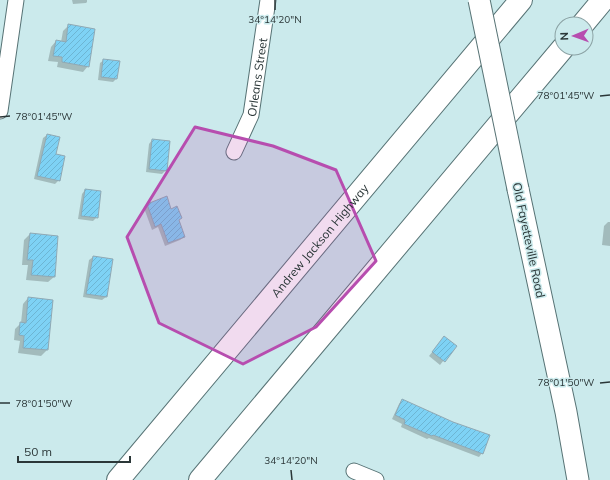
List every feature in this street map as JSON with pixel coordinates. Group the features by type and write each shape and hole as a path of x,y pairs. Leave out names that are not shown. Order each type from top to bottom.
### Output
{"highway":[{"name":"Andrew Jackson Highway","path":"118,480 521,0"},
{"path":"590,16 603,0"},
{"path":"200,480 556,56"}],"street":[{"path":"0,111 16,0"},
{"name":"Orleans Street","path":"234,152 251,115 268,0"},
{"name":"Old Fayetteville Road","path":"479,0 566,412 578,480"},
{"path":"354,471 376,480"}],"highlighted area":[{"path":"195,127 273,146 336,170 376,261 316,327 243,364 159,323 127,237"}],"building":[{"path":"68,24 95,29 89,67 62,62 62,57 53,56 56,40 66,42"},
{"path":"103,59 120,61 117,79 101,77"},
{"path":"47,134 60,137 56,154 65,156 60,181 37,176"},
{"path":"152,139 170,141 167,171 149,169"},
{"path":"85,189 101,191 98,218 81,216"},
{"path":"167,196 171,209 177,206 182,218 179,220 185,237 168,243 161,224 155,227 147,204"},
{"path":"30,233 58,236 55,277 31,275 33,260 27,260"},
{"path":"93,256 113,259 107,297 86,294"},
{"path":"28,297 53,300 48,350 23,348 24,336 19,335 20,322 26,323"},
{"path":"444,336 457,346 445,362 432,352"},
{"path":"402,399 453,422 490,435 483,454 433,435 432,436 404,424 405,420 395,415"}]}
